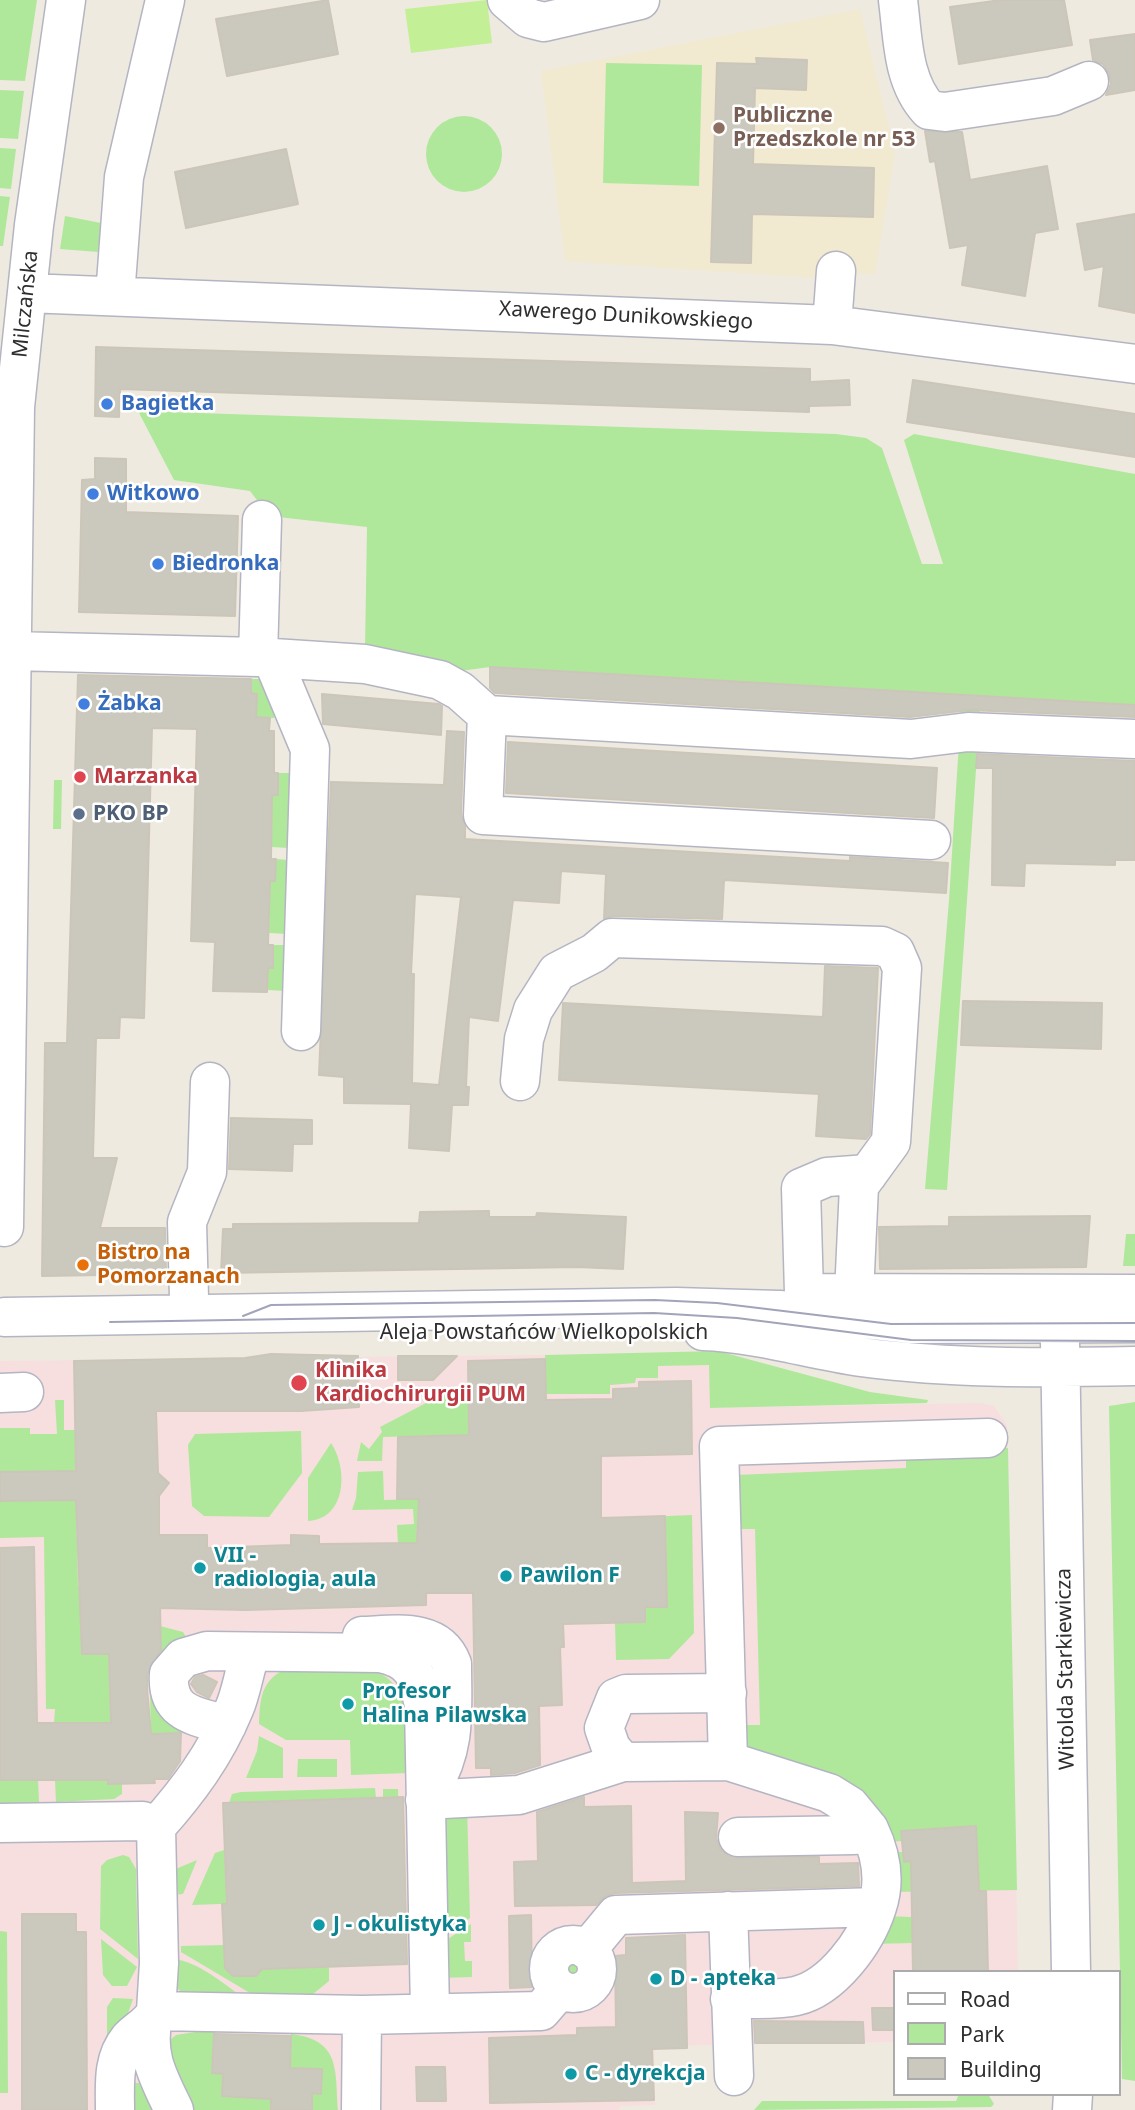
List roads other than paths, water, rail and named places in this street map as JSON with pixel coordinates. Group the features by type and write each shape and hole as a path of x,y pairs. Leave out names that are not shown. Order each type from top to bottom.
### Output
{"street":[{"name":"Milczańska","path":"4,1227 6,690 11,651 15,407 27,293 66,0"},
{"path":"115,296 130,142 165,0"},
{"path":"508,0 528,18 544,22 640,0"},
{"path":"898,0 908,72 916,95 929,110 945,113 1052,96 1089,81"},
{"path":"832,325 836,271"},
{"name":"Xawerego Dunikowskiego","path":"27,293 832,325 1135,364"},
{"path":"262,520 265,658 310,749 301,1031"},
{"path":"11,651 265,658 365,664 418,674 460,691 487,715 911,739 968,732 1135,739"},
{"path":"487,715 483,815 931,840"},
{"path":"520,1081 524,1039 530,1020 556,972 594,953 612,938 882,946 895,952 902,968 891,1142 859,1186 854,1294"},
{"path":"189,1298 187,1223 207,1172 210,1082"},
{"path":"804,1293 801,1188 827,1177 868,1174"},
{"name":"Aleja Powstańców Wielkopolskich","path":"1135,1294 1060,1332 933,1365 859,1357 727,1332 628,1328 377,1334 109,1318 189,1298 587,1290 854,1294 1060,1332 1135,1366"},
{"path":"4,1317 676,1307 890,1338 1060,1332 1135,1324"},
{"path":"1060,1332 1135,1341"},
{"name":"Witolda Starkiewicza","path":"1060,1332 1071,1970"},
{"path":"728,1761 719,1446 988,1438"},
{"path":"227,1725 178,1708 169,1697 169,1674 183,1658 193,1654 290,1651 352,1637 398,1634 429,1638 443,1646 452,1664 452,1742 444,1769 425,1800 430,2012"},
{"path":"174,2110 152,2059 148,2040 155,2015 159,1963 156,1827 191,1787 227,1725 235,1708 251,1651"},
{"path":"572,1776 604,1728 616,1698 626,1694 727,1693"},
{"path":"604,1728 611,1748 623,1762"},
{"path":"425,1800 519,1795 623,1762 728,1761 829,1793 850,1806 869,1829 879,1850 881,1863 881,1894 857,1945 827,1980 811,1992 793,1997 730,1999"},
{"path":"0,1823 143,1821 156,1827"},
{"path":"738,1837 854,1835 869,1829"},
{"path":"115,2110 119,2055 130,2038 155,2015 362,2015 541,2011 560,1989 568,1993 584,1991 595,1980 596,1963 587,1950 616,1915 877,1907"},
{"path":"728,1911 734,2076"},
{"path":"361,2110 362,2015"}],"tram line":[{"path":"243,1316 271,1305 655,1300 717,1303 891,1324 1135,1323"},
{"path":"110,1322 654,1313 737,1318 911,1340 1135,1341"}],"place":[{"name":"Publiczne Przedszkole nr 53","path":"719,128"},
{"name":"Bagietka","path":"107,404"},
{"name":"Witkowo","path":"93,494"},
{"name":"Biedronka","path":"158,564"},
{"name":"Żabka","path":"84,704"},
{"name":"Marzanka","path":"80,777"},
{"name":"PKO BP","path":"79,814"},
{"name":"Bistro na Pomorzanach","path":"83,1265"},
{"name":"Klinika Kardiochirurgii PUM","path":"299,1383"},
{"name":"VII - radiologia, aula","path":"200,1568"},
{"name":"Pawilon F","path":"506,1576"},
{"name":"Profesor Halina Pilawska","path":"348,1704"},
{"name":"J - okulistyka","path":"319,1925"},
{"name":"D - apteka","path":"656,1979"},
{"name":"C - dyrekcja","path":"571,2074"}]}
